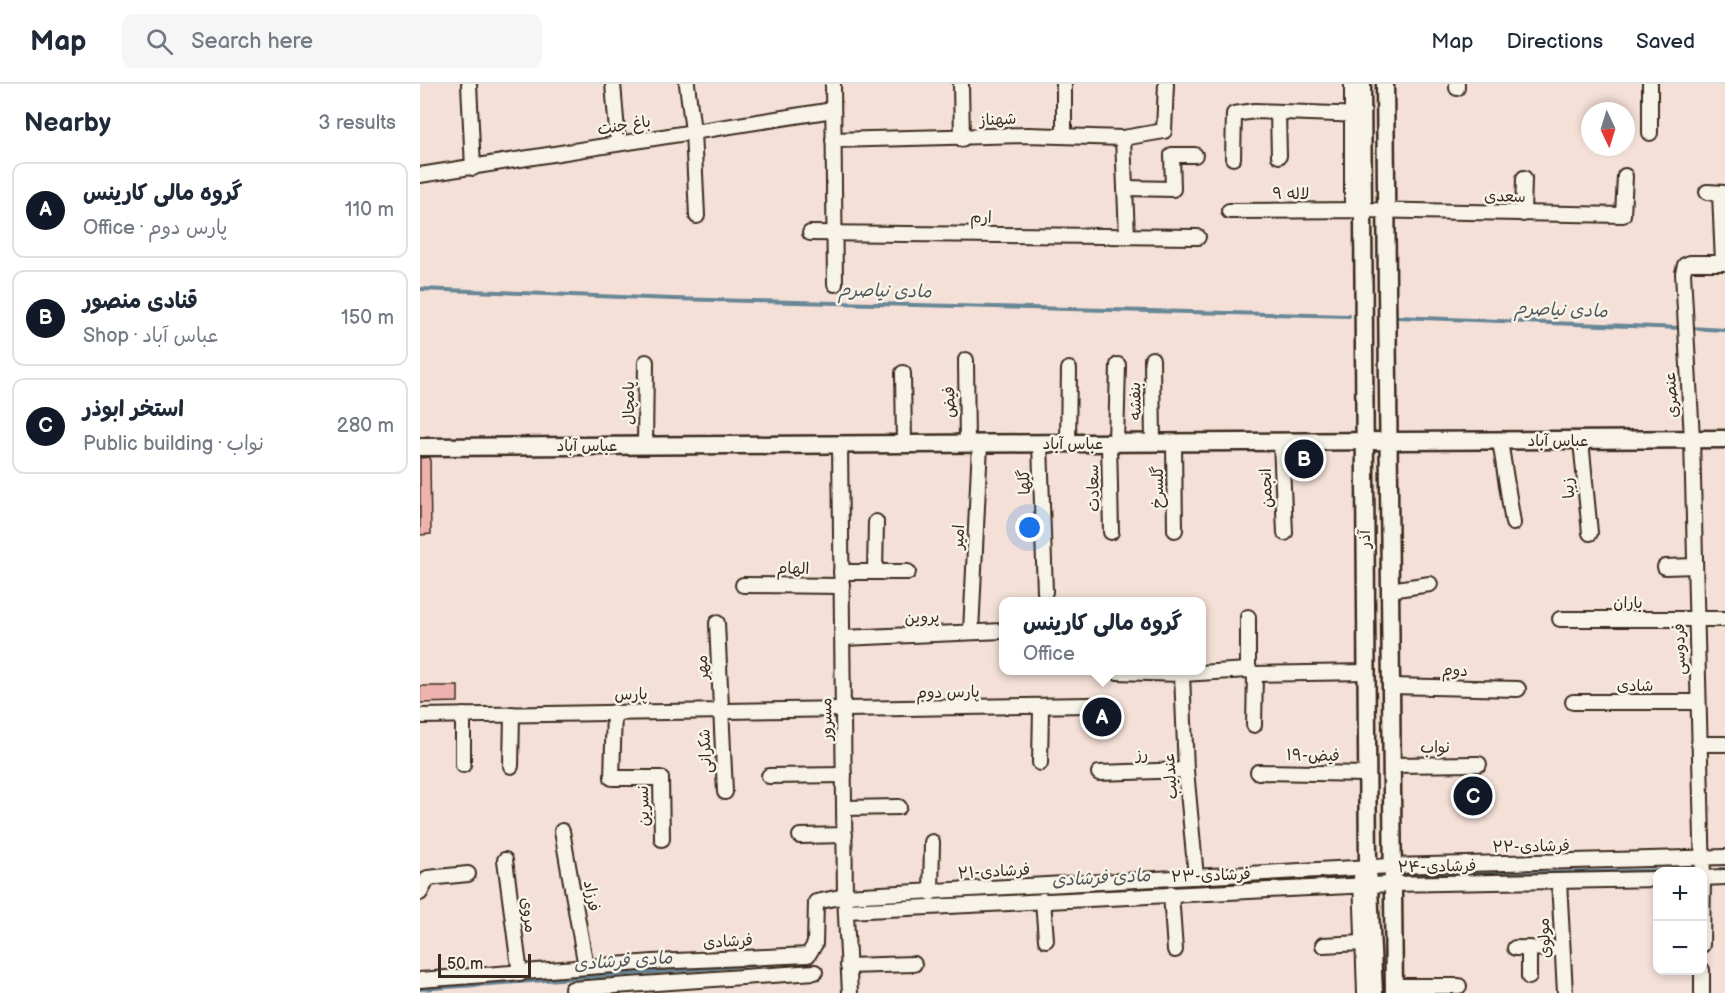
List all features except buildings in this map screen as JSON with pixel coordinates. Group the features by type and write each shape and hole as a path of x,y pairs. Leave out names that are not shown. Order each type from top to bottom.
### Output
{"main road":[{"name":"آذر","path":"1362,84 1357,115 1365,442 1364,867 1374,993"},
{"name":"آذر","path":"1385,84 1391,884 1394,989"},
{"path":"1362,299 1386,300"},
{"name":"عباس آباد","path":"420,447 1725,439"}],"street":[{"path":"469,84 473,168"},
{"path":"613,84 618,143"},
{"path":"687,84 693,131 697,216"},
{"path":"833,84 835,284"},
{"path":"961,84 962,139"},
{"path":"1064,84 1064,136"},
{"name":"شهناز","path":"833,140 1064,136 1123,138 1164,131 1166,84"},
{"name":"آذر","path":"1352,84 1357,115"},
{"path":"1650,84 1650,133"},
{"name":"باغ جنت","path":"420,175 833,110"},
{"path":"1278,112 1279,156"},
{"path":"1233,158 1234,114 1278,112 1357,115"},
{"path":"1123,138 1127,236"},
{"path":"1125,189 1173,189 1172,155 1195,154"},
{"name":"سعدی","path":"1386,210 1623,215 1625,176"},
{"path":"1523,214 1524,178"},
{"path":"1717,193 1724,263"},
{"name":"۹ لاله","path":"1229,211 1386,210"},
{"name":"ارم","path":"810,233 1198,237"},
{"name":"عنصری","path":"1692,439 1686,349 1685,266 1724,263"},
{"name":"بنفشه","path":"1152,359 1153,443"},
{"name":"فیض","path":"966,360 974,444"},
{"name":"پامچال","path":"645,445 646,362"},
{"name":"سعادت","path":"1111,532 1118,365"},
{"path":"1068,443 1069,369"},
{"path":"903,373 904,444"},
{"name":"فردوسی","path":"1692,439 1702,867"},
{"path":"1500,441 1513,523"},
{"name":"زیبا","path":"1581,441 1590,532"},
{"name":"انجمن","path":"1281,442 1285,533"},
{"name":"گلسرخ","path":"1174,443 1175,530"},
{"name":"مسرور","path":"840,444 845,896 850,993"},
{"name":"امیر","path":"971,632 974,444"},
{"name":"گلها","path":"1040,444 1045,592"},
{"path":"875,571 876,522"},
{"path":"1665,567 1695,566"},
{"name":"الهام","path":"743,585 842,579 875,571 908,572"},
{"path":"1390,590 1430,584"},
{"path":"1248,616 1254,725"},
{"name":"باران","path":"1560,619 1725,619"},
{"name":"مهر","path":"717,623 721,709"},
{"name":"پروین","path":"843,638 999,631"},
{"path":"1206,673 1363,672"},
{"name":"عندلیب","path":"1182,675 1186,770 1196,877"},
{"name":"دوم","path":"1390,686 1518,689"},
{"name":"شادی","path":"1573,702 1697,702"},
{"name":"پارس دوم","path":"842,711 1090,705"},
{"path":"1040,763 1041,707"},
{"name":"پارس","path":"420,716 721,709 842,711"},
{"name":"شکرانی","path":"721,709 725,792"},
{"name":"نسرین","path":"614,712 612,778 661,778 662,840"},
{"path":"511,766 512,714"},
{"path":"463,715 463,765"},
{"path":"1699,744 1725,744"},
{"name":"نواب","path":"1391,765 1479,764"},
{"name":"رز","path":"1099,773 1186,770"},
{"name":"۱۹-فیض","path":"1258,772 1364,774"},
{"path":"769,776 844,775"},
{"path":"845,808 899,807"},
{"name":"فرزاد","path":"562,831 586,968"},
{"path":"800,836 845,835"},
{"path":"931,892 932,842"},
{"path":"1702,858 1725,857"},
{"name":"۲۲-فرشادی","path":"1364,867 1702,858"},
{"name":"مروی","path":"505,860 520,974"},
{"name":"۲۱-فرشادی","path":"845,896 1364,867"},
{"path":"420,893 428,878 468,874"},
{"path":"1707,878 1725,877"},
{"name":"۲۴-فرشادی","path":"1365,886 1653,879"},
{"name":"مولوی","path":"1559,881 1564,993"},
{"name":"آذر","path":"1365,886 1362,943 1365,993"},
{"name":"۲۳-فرشادی","path":"847,912 1043,900 1365,886"},
{"path":"1171,894 1174,950"},
{"name":"فرشادی","path":"420,980 653,962 808,955 815,944 816,902 845,896"},
{"path":"1043,900 1046,940"},
{"path":"1323,945 1362,943"},
{"path":"1529,977 1522,948 1562,949"},
{"path":"653,962 655,983"},
{"path":"848,966 914,964"},
{"path":"572,988 815,972"},
{"path":"1702,975 1702,993"},
{"path":"1394,989 1460,986"},
{"path":"1365,993 1374,993"}],"waterway":[{"name":"مادی نیاصرم","path":"420,289 673,299 1349,316"},
{"name":"مادی نیاصرم","path":"1396,317 1682,328"},
{"name":"مادی نیاصرم","path":"1690,328 1725,330"},
{"name":"مادی فرشادی","path":"1720,869 1725,869"},
{"name":"مادی فرشادی","path":"1404,876 1653,871"},
{"name":"مادی فرشادی","path":"1043,895 1348,878"},
{"name":"مادی فرشادی","path":"420,989 811,961 819,947"}],"place":[{"name":"قنادی منصور","path":"1304,459"},
{"name":"گروه مالی کارینس","path":"1102,717"},
{"name":"استخر ابوذر","path":"1473,796"}]}
